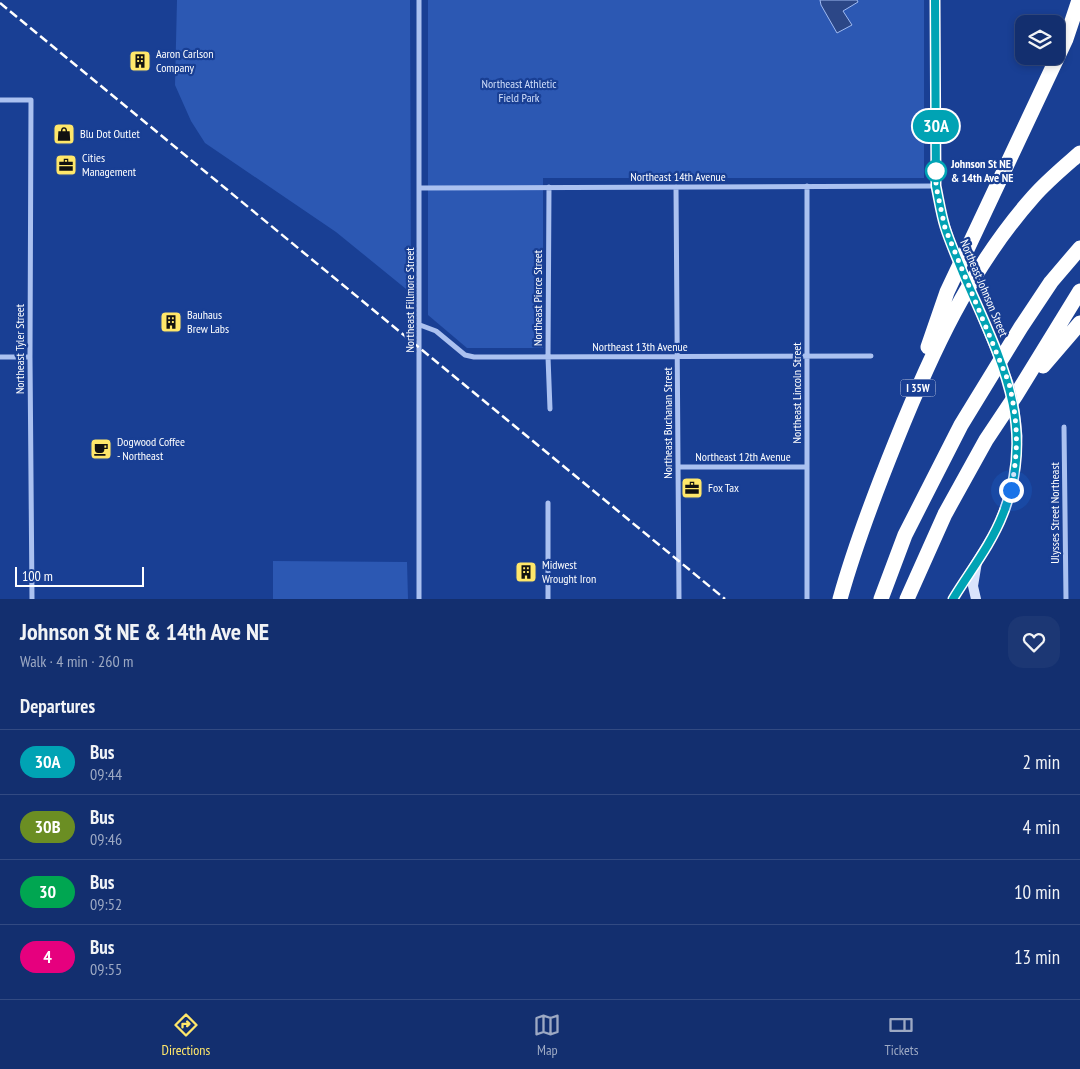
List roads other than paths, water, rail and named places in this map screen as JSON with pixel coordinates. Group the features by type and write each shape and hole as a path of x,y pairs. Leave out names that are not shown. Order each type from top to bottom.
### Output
{"highway":[{"path":"903,424 947,292 1062,48 1079,0"},
{"name":"I 35W","path":"840,599 867,512 943,333 974,277 998,242 1034,195 1080,153"},
{"path":"881,599 905,535 960,425 1026,319 1051,282 1077,251"},
{"path":"907,599 945,514 986,440 1016,395 1080,290"},
{"path":"1016,395 1080,322"}],"main road":[{"path":"976,562 973,586 976,599"}],"street":[{"name":"Northeast Fillmore Street","path":"419,0 419,599"},
{"name":"Northeast Johnson Street","path":"935,0 936,186 941,212 950,240 1009,383 1018,436 1011,490 997,528 953,599"},
{"name":"Northeast Tyler Street","path":"0,100 31,100 30,357 32,599"},
{"name":"Northeast Lincoln Street","path":"807,186 807,599"},
{"name":"Northeast 14th Avenue","path":"419,188 936,186"},
{"name":"Northeast Pierce Street","path":"549,187 548,357 550,409"},
{"name":"Northeast Buchanan Street","path":"676,188 679,599"},
{"name":"Northeast 13th Avenue","path":"420,325 436,330 468,356 871,356"},
{"path":"0,357 30,357"},
{"name":"Ulysses Street Northeast","path":"1064,427 1066,599"},
{"name":"Northeast 12th Avenue","path":"679,467 807,467"},
{"path":"548,503 548,599"}],"railway":[{"path":"0,3 725,599"}],"place":[{"name":"Aaron Carlson Company","path":"140,61"},
{"name":"Blu Dot Outlet","path":"64,134"},
{"name":"Cities Management","path":"66,165"},
{"name":"Johnson St NE & 14th Ave NE","path":"936,171"},
{"name":"Bauhaus Brew Labs","path":"171,322"},
{"name":"Dogwood Coffee - Northeast","path":"101,449"},
{"name":"Fox Tax","path":"692,488"},
{"name":"Midwest Wrought Iron","path":"526,572"}],"park label":[{"name":"Northeast Athletic Field Park","path":"519,91"}]}
